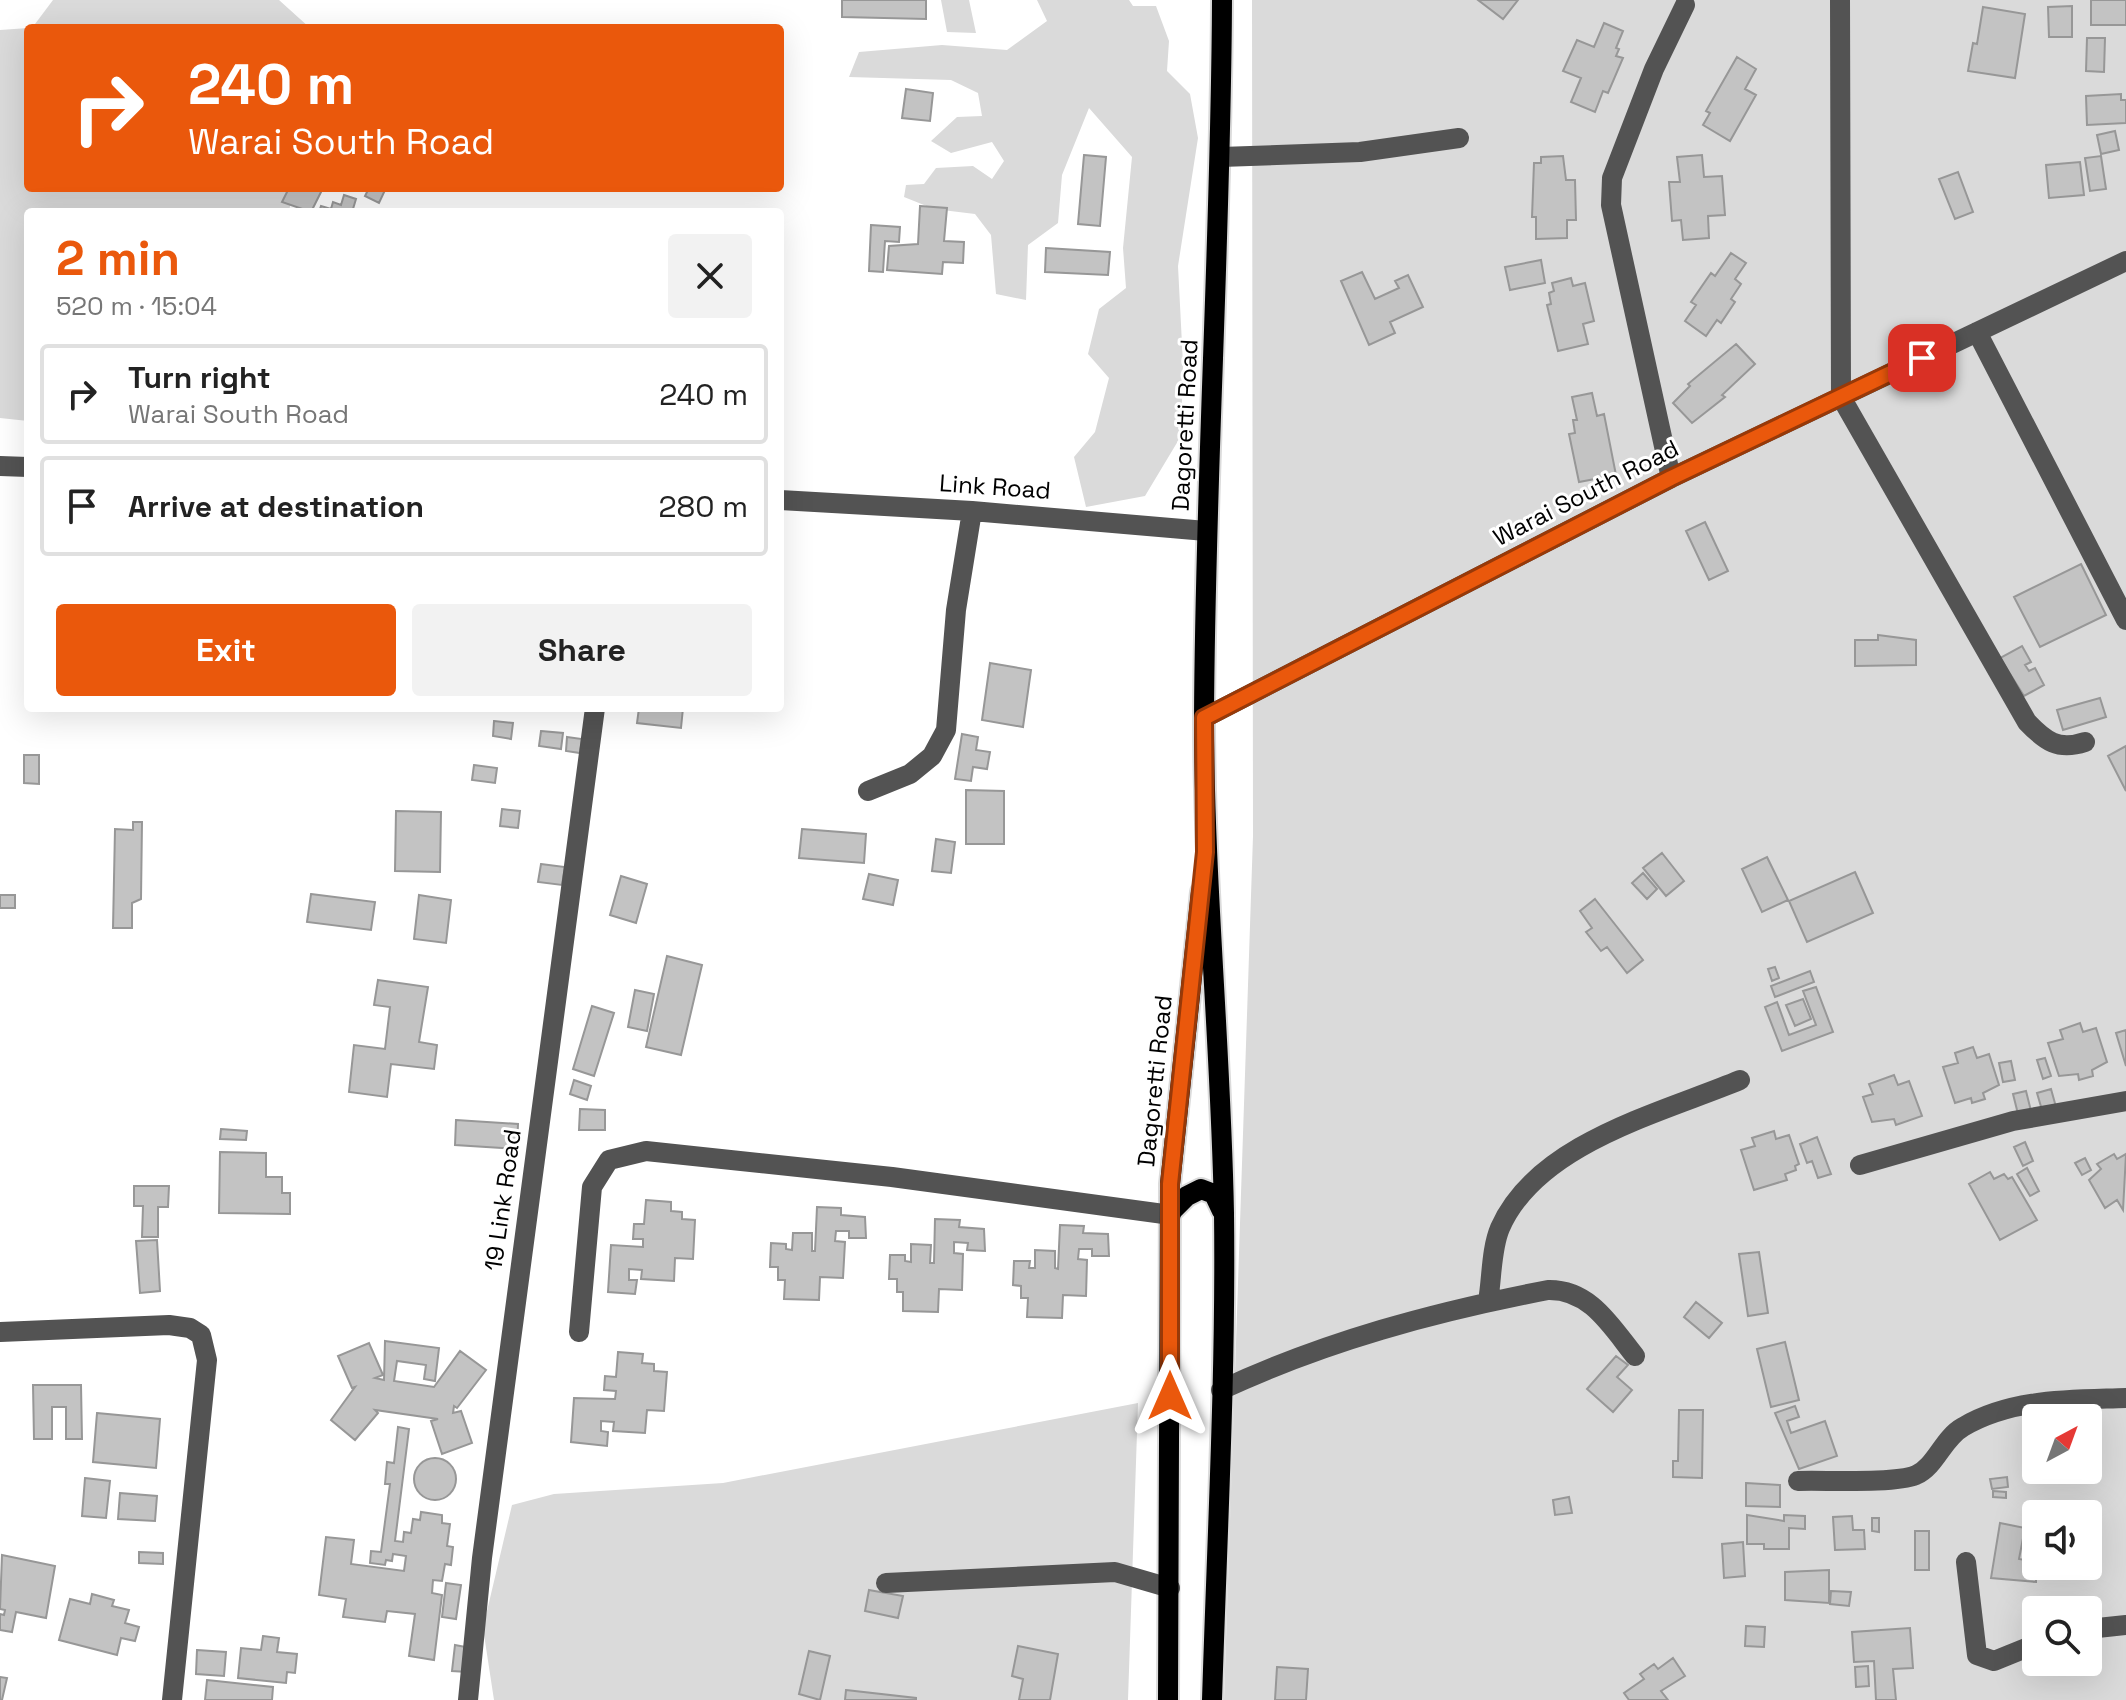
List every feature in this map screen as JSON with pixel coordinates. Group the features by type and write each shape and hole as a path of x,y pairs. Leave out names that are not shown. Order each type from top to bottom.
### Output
{"main road":[{"name":"Dagoretti Road","path":"1212,1700 1224,1214 1212,919 1205,852 1204,718 1206,531 1221,157 1222,0"},
{"name":"Dagoretti Road","path":"1168,1700 1170,1184 1205,852"},
{"path":"1171,1213 1187,1196 1201,1189 1214,1194 1224,1214"}],"street":[{"path":"1840,0 1841,397 2027,722 2044,739 2057,746 2085,742"},
{"path":"1671,478 1611,205 1612,178 1654,69 1685,5"},
{"path":"1221,157 1360,152 1459,138"},
{"name":"Warai South Road","path":"1204,718 1671,478 2126,261"},
{"path":"1977,332 2126,620"},
{"path":"0,466 24,467"},
{"name":"Link Road","path":"784,500 972,511 1206,531"},
{"path":"868,791 910,774 932,756 946,730 956,610 972,511"},
{"name":"19 Link Road","path":"468,1700 484,1542 594,712"},
{"path":"1488,1301 1499,1230 1527,1186 1580,1145 1740,1080"},
{"path":"1860,1165 2013,1121 2126,1101"},
{"path":"579,1332 592,1187 609,1160 646,1151 892,1177 1171,1213"},
{"path":"1221,1390 1288,1359 1363,1333 1488,1301 1565,1289 1584,1297 1635,1356"},
{"path":"0,1332 169,1325 190,1328 201,1335 207,1360 172,1700"},
{"path":"1798,1481 1907,1477 1927,1467 1949,1436 1988,1416 2041,1400 2126,1398"},
{"path":"1966,1562 1977,1655 1994,1661 2022,1650"},
{"path":"886,1583 1115,1572 1170,1588"},
{"path":"2102,1628 2126,1625"}],"shaded area":[{"path":"53,0 279,0 306,24 35,24"},
{"path":"941,0 969,0 976,33 947,32"},
{"path":"1037,0 1129,0 1133,6 1156,6 1169,41 1167,71 1190,94 1198,138 1178,266 1183,364 1181,436 1145,496 1086,507 1074,457 1095,432 1109,378 1088,354 1099,309 1126,288 1123,248 1132,157 1089,108 1062,175 1058,223 1028,245 1026,300 996,294 991,235 975,214 934,209 904,197 906,185 924,184 936,168 973,166 992,179 1004,161 992,142 951,153 931,141 957,117 982,116 978,93 951,80 849,77 859,52 942,45 1007,50 1047,21"},
{"path":"1252,0 2126,0 2126,1700 1224,1700 1253,836"},
{"path":"24,28 24,192 292,192 290,208 24,208 24,421 0,418 0,30"},
{"path":"1138,1403 1128,1700 494,1700 483,1628 512,1505 554,1494 723,1483"}],"building":[{"path":"842,0 926,0 926,19 842,17"},
{"path":"1478,0 1518,0 1503,19"},
{"path":"2091,0 2126,0 2126,25 2091,25"},
{"path":"2072,6 2072,37 2049,37 2048,7"},
{"path":"1983,7 2025,14 2015,78 1968,71 1973,43 1977,44"},
{"path":"1604,23 1623,31 1616,56 1623,58 1608,93 1603,91 1595,112 1571,102 1581,78 1563,71 1577,40 1594,47"},
{"path":"2087,38 2105,38 2104,72 2086,71"},
{"path":"1737,57 1756,69 1745,89 1756,95 1730,141 1703,125 1710,113 1706,111"},
{"path":"906,89 933,93 930,121 902,118"},
{"path":"2121,94 2121,100 2126,100 2126,123 2087,125 2086,96"},
{"path":"2115,131 2119,150 2101,154 2097,135"},
{"path":"1084,155 1106,157 1100,226 1078,224"},
{"path":"1702,155 1704,177 1722,176 1725,215 1708,216 1709,238 1683,240 1681,220 1672,221 1669,182 1680,182 1677,157"},
{"path":"1563,156 1566,180 1575,180 1576,220 1567,220 1567,238 1536,239 1536,217 1532,217 1534,163 1541,163 1541,157"},
{"path":"2101,156 2106,189 2090,191 2085,158"},
{"path":"2080,162 2084,195 2049,198 2046,165"},
{"path":"1958,172 1973,212 1955,219 1939,179"},
{"path":"287,192 321,192 313,208 299,208 282,202"},
{"path":"367,192 384,192 379,203 365,196"},
{"path":"344,195 356,199 353,208 331,208 333,202 341,205"},
{"path":"920,206 947,208 944,241 964,242 963,263 943,262 942,274 887,270 889,246 918,244"},
{"path":"871,225 900,227 899,242 885,241 883,272 869,271"},
{"path":"1046,248 1110,252 1108,275 1045,272"},
{"path":"1731,253 1746,263 1735,279 1741,284 1731,299 1735,302 1721,323 1717,320 1706,336 1685,321 1696,305 1691,302 1711,273 1715,276"},
{"path":"1541,260 1545,283 1510,290 1505,267"},
{"path":"1362,272 1375,299 1399,288 1395,281 1408,275 1423,307 1390,322 1395,333 1369,345 1341,281"},
{"path":"1571,278 1573,286 1585,283 1594,321 1583,324 1588,344 1558,351 1547,305 1551,304 1549,293 1554,291 1552,283"},
{"path":"1736,344 1755,364 1722,395 1725,397 1692,423 1673,403 1690,386 1688,384"},
{"path":"1592,393 1597,416 1604,414 1616,475 1579,482 1569,434 1575,433 1573,420 1577,420 1572,397"},
{"path":"1705,522 1728,571 1709,580 1686,531"},
{"path":"2081,564 2106,615 2040,647 2014,597"},
{"path":"1878,635 1916,640 1916,665 1855,666 1855,640 1878,640"},
{"path":"2022,646 2031,662 2025,665 2029,671 2035,668 2044,685 2024,696 2000,658"},
{"path":"990,663 1031,670 1023,727 982,720"},
{"path":"2100,698 2106,717 2063,730 2057,710"},
{"path":"638,712 683,712 681,728 637,723"},
{"path":"494,721 513,723 511,739 493,736"},
{"path":"541,731 563,733 561,749 539,746"},
{"path":"962,734 978,737 976,750 990,752 987,769 973,767 971,781 955,779"},
{"path":"567,737 582,739 580,753 566,751"},
{"path":"2126,746 2126,791 2108,756"},
{"path":"24,755 39,755 39,784 24,783"},
{"path":"474,765 497,768 495,783 472,780"},
{"path":"966,790 1004,791 1004,844 966,844"},
{"path":"502,809 520,811 518,828 500,826"},
{"path":"396,811 441,812 440,872 395,871"},
{"path":"133,822 142,822 141,899 132,903 132,928 113,928 115,829 133,830"},
{"path":"802,829 866,834 864,863 799,858"},
{"path":"936,839 955,842 951,873 932,871"},
{"path":"1662,853 1684,881 1666,896 1643,868"},
{"path":"1767,857 1788,900 1762,912 1742,869"},
{"path":"541,864 565,867 562,885 538,882"},
{"path":"1855,872 1873,913 1807,942 1789,901"},
{"path":"1643,873 1657,889 1647,899 1632,883"},
{"path":"869,874 898,880 893,905 863,899"},
{"path":"621,876 647,884 636,923 610,915"},
{"path":"311,894 375,902 371,930 307,922"},
{"path":"0,895 15,895 15,908 0,908"},
{"path":"419,895 451,900 446,943 414,939"},
{"path":"1595,899 1643,960 1627,973 1607,947 1601,951 1586,932 1592,928 1580,911"},
{"path":"667,956 702,965 681,1055 646,1047"},
{"path":"1775,967 1779,978 1772,981 1768,969"},
{"path":"1810,971 1814,982 1775,997 1771,986"},
{"path":"378,980 428,987 419,1042 437,1045 434,1069 391,1064 387,1097 349,1092 354,1045 385,1049 390,1007 374,1005"},
{"path":"1816,987 1833,1032 1782,1051 1765,1007 1777,1002 1789,1035 1816,1025 1803,991"},
{"path":"635,990 654,994 647,1031 628,1027"},
{"path":"1803,999 1811,1019 1795,1026 1786,1005"},
{"path":"592,1006 614,1013 594,1076 573,1069"},
{"path":"2080,1023 2083,1032 2096,1028 2107,1062 2092,1070 2093,1076 2079,1080 2078,1074 2059,1076 2048,1043 2063,1039 2060,1030"},
{"path":"2126,1030 2126,1066 2116,1033"},
{"path":"1973,1047 1977,1058 1989,1054 1999,1085 1983,1093 1985,1099 1972,1103 1971,1098 1955,1103 1943,1067 1958,1063 1955,1053"},
{"path":"2045,1058 2051,1076 2043,1079 2037,1060"},
{"path":"2011,1061 2015,1080 2003,1082 1999,1063"},
{"path":"1894,1075 1898,1085 1909,1081 1922,1116 1896,1125 1894,1119 1872,1122 1863,1097 1873,1094 1869,1084"},
{"path":"574,1080 591,1086 587,1100 570,1094"},
{"path":"2051,1089 2056,1107 2042,1110 2037,1093"},
{"path":"2026,1091 2031,1111 2018,1114 2013,1094"},
{"path":"580,1109 605,1110 605,1130 579,1130"},
{"path":"456,1120 518,1124 517,1149 455,1145"},
{"path":"221,1129 247,1131 246,1140 220,1139"},
{"path":"1774,1131 1776,1139 1789,1135 1799,1164 1795,1166 1796,1170 1785,1174 1787,1180 1754,1190 1741,1150 1755,1146 1752,1138"},
{"path":"1817,1137 1831,1174 1818,1178 1812,1161 1807,1163 1800,1144"},
{"path":"2025,1142 2033,1161 2023,1166 2014,1147"},
{"path":"220,1152 266,1153 266,1177 282,1177 282,1193 290,1193 290,1214 219,1213"},
{"path":"2114,1154 2117,1159 2126,1154 2123,1210 2117,1200 2105,1208 2089,1180 2101,1169 2097,1164"},
{"path":"2085,1158 2091,1170 2082,1175 2075,1163"},
{"path":"2027,1168 2039,1191 2030,1196 2017,1174"},
{"path":"1990,1172 1994,1179 2004,1174 2008,1179 2012,1177 2037,1220 2000,1240 1969,1184"},
{"path":"134,1186 169,1186 168,1207 158,1207 158,1237 142,1237 143,1206 134,1206"},
{"path":"646,1200 671,1202 671,1211 682,1212 682,1219 695,1220 693,1259 675,1258 674,1281 641,1279 642,1270 629,1269 629,1280 637,1280 635,1294 608,1292 611,1245 643,1247 643,1239 633,1239 634,1224 644,1224"},
{"path":"817,1207 841,1208 841,1215 865,1217 866,1238 849,1238 849,1231 836,1231 835,1241 845,1242 843,1278 820,1277 819,1300 784,1299 785,1280 778,1280 778,1267 770,1267 771,1243 786,1244 786,1249 792,1250 793,1233 812,1233 812,1251 815,1251"},
{"path":"935,1219 960,1220 959,1227 984,1229 985,1251 967,1250 968,1243 954,1242 954,1253 963,1254 962,1290 939,1289 938,1312 903,1311 903,1292 897,1292 897,1279 889,1279 890,1255 905,1255 905,1261 911,1262 911,1244 931,1245 930,1263 934,1263"},
{"path":"1060,1225 1084,1226 1083,1233 1108,1234 1109,1256 1092,1256 1092,1249 1079,1249 1078,1259 1087,1260 1086,1296 1063,1295 1062,1318 1027,1317 1028,1298 1021,1298 1021,1286 1013,1285 1014,1261 1030,1261 1029,1268 1035,1268 1035,1250 1055,1251 1055,1268 1058,1269"},
{"path":"157,1240 160,1291 140,1293 136,1241"},
{"path":"1759,1252 1768,1313 1748,1316 1739,1254"},
{"path":"1696,1302 1722,1323 1709,1338 1684,1317"},
{"path":"385,1341 439,1348 435,1381 424,1379 426,1365 397,1361 394,1381 434,1387 460,1351 486,1370 457,1408 454,1406 453,1413 461,1411 472,1443 442,1454 431,1421 438,1419 375,1410 378,1413 355,1440 331,1420 355,1387 352,1388 338,1356 369,1343 383,1375 375,1378 384,1380"},
{"path":"1785,1342 1799,1400 1771,1407 1757,1349"},
{"path":"618,1352 643,1354 642,1363 654,1364 654,1371 667,1372 664,1411 647,1410 645,1433 613,1431 614,1422 601,1421 601,1431 608,1432 607,1446 571,1442 574,1398 615,1399 616,1391 604,1390 605,1376 616,1377"},
{"path":"1616,1356 1628,1365 1617,1377 1632,1390 1613,1412 1587,1389"},
{"path":"33,1385 81,1385 82,1439 66,1439 66,1407 52,1407 52,1439 34,1439"},
{"path":"1795,1406 1799,1417 1787,1421 1791,1433 1825,1421 1837,1456 1799,1469 1775,1413"},
{"path":"1679,1410 1703,1410 1702,1478 1673,1477 1673,1461 1678,1461"},
{"path":"97,1413 160,1419 156,1468 93,1462"},
{"path":"398,1427 409,1429 395,1541 403,1542 404,1532 411,1533 413,1519 420,1520 421,1512 442,1515 442,1523 450,1524 447,1546 453,1547 451,1565 445,1564 442,1581 433,1580 432,1593 442,1595 434,1660 409,1656 415,1614 387,1611 385,1622 343,1617 346,1599 319,1595 326,1537 354,1540 351,1564 404,1571 406,1556 393,1554 392,1561 386,1560 385,1565 370,1563 371,1551 381,1552 390,1484 385,1484 387,1462 394,1463"},
{"path":"435,1458 450,1464 456,1479 450,1494 435,1500 420,1494 414,1479 420,1464"},
{"path":"2007,1477 2008,1487 1992,1489 1990,1479"},
{"path":"85,1478 110,1481 106,1518 82,1516"},
{"path":"1746,1483 1780,1485 1780,1507 1746,1506"},
{"path":"1993,1491 2006,1492 2006,1498 1993,1497"},
{"path":"120,1493 157,1496 155,1521 118,1519"},
{"path":"1569,1497 1572,1513 1555,1515 1553,1500"},
{"path":"1747,1515 1784,1521 1784,1515 1805,1516 1805,1529 1789,1528 1789,1549 1764,1549 1764,1544 1747,1544"},
{"path":"1852,1516 1853,1530 1864,1530 1865,1549 1835,1550 1833,1517"},
{"path":"1872,1518 1879,1518 1879,1532 1872,1531"},
{"path":"2000,1523 2022,1527 2019,1559 2022,1560 2022,1580 2036,1582 1991,1578"},
{"path":"1915,1531 1929,1531 1929,1570 1915,1570"},
{"path":"1743,1542 1745,1576 1724,1578 1722,1544"},
{"path":"139,1552 163,1553 163,1564 139,1563"},
{"path":"2,1555 55,1566 46,1618 16,1612 12,1632 0,1630 0,1614 4,1615 5,1610 0,1609"},
{"path":"1829,1570 1829,1603 1785,1600 1785,1572"},
{"path":"446,1583 461,1585 456,1619 442,1617"},
{"path":"869,1590 903,1596 898,1618 865,1611"},
{"path":"1831,1591 1851,1592 1849,1606 1830,1604"},
{"path":"92,1594 114,1600 112,1606 129,1610 125,1623 139,1627 135,1641 121,1638 117,1655 59,1640 70,1599 90,1604"},
{"path":"1746,1626 1765,1627 1764,1647 1745,1646"},
{"path":"1910,1628 1913,1668 1893,1669 1896,1700 1876,1700 1874,1661 1854,1662 1852,1632"},
{"path":"263,1636 279,1638 277,1652 297,1654 295,1673 287,1672 286,1683 238,1678 241,1648 261,1650"},
{"path":"455,1645 471,1648 467,1672 452,1671"},
{"path":"1018,1646 1058,1654 1050,1700 1019,1700 1023,1679 1012,1676"},
{"path":"197,1650 226,1652 224,1676 196,1674"},
{"path":"809,1651 830,1656 820,1700 799,1694"},
{"path":"1673,1658 1685,1676 1661,1691 1668,1700 1629,1700 1624,1693 1644,1679 1640,1674 1654,1664 1658,1669"},
{"path":"1868,1666 1869,1686 1856,1687 1855,1667"},
{"path":"1277,1667 1308,1669 1306,1700 1275,1700"},
{"path":"0,1677 7,1678 2,1700 0,1700"},
{"path":"207,1680 273,1687 272,1700 205,1700"},
{"path":"846,1690 916,1698 916,1700 845,1700"}],"route":[{"path":"1170,1396 1170,1184 1205,852 1204,718 1671,478 1922,358"}]}
